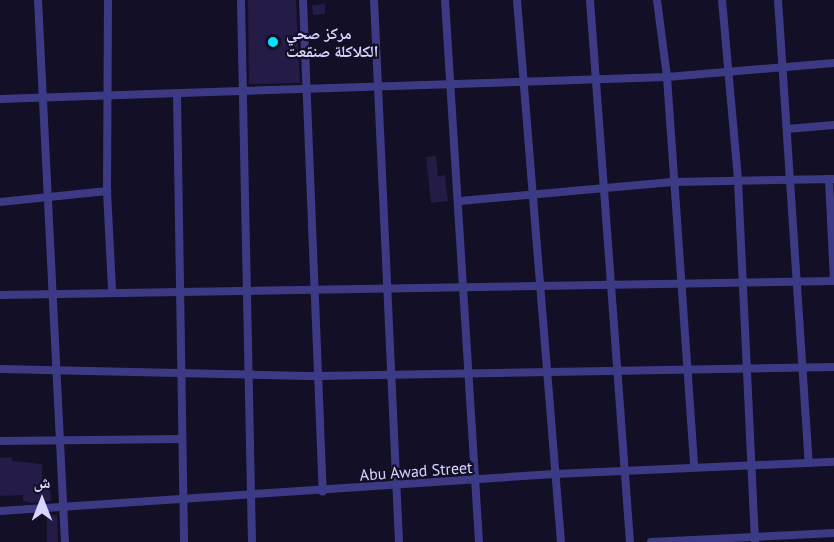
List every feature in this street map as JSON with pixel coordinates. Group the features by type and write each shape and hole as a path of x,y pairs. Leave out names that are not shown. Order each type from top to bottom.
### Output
{"street":[{"path":"38,0 48,194 56,294 65,542"},
{"path":"108,0 110,96 107,191 112,290"},
{"path":"241,0 252,542"},
{"path":"303,0 323,492"},
{"path":"375,0 399,486 399,542"},
{"path":"445,0 460,201 461,290 466,373 479,542"},
{"path":"517,0 530,194 561,542"},
{"path":"590,0 603,189 627,471 630,542"},
{"path":"657,0 667,77 694,467"},
{"path":"722,0 731,72 738,181 754,539"},
{"path":"778,0 809,463"},
{"path":"0,99 307,92 667,77 834,63"},
{"path":"177,94 184,542"},
{"path":"787,129 834,125"},
{"path":"0,295 112,290 180,291 246,288 390,291 742,281 834,281 832,179 675,182 460,201"},
{"path":"0,202 48,194 107,191"},
{"path":"0,369 318,376 834,367"},
{"path":"0,441 182,439"},
{"name":"Abu Awad Street","path":"0,510 323,492 476,482 554,474 834,462"},
{"path":"651,542 754,539 834,533"}],"building":[{"name":"مركز صحي الكلاكلة صنقعت","path":"248,0 296,0 300,83 249,84"},
{"path":"325,4 325,14 313,15 312,5"},
{"path":"436,156 438,176 445,175 448,201 431,203 426,157"},
{"path":"12,457 12,461 42,464 42,485 50,484 51,501 31,503 23,501 23,495 0,496 0,458"},
{"path":"47,515 57,515 58,542 47,542"}],"place":[{"name":"مركز صحي الكلاكلة صنقعت","path":"273,42"}]}
